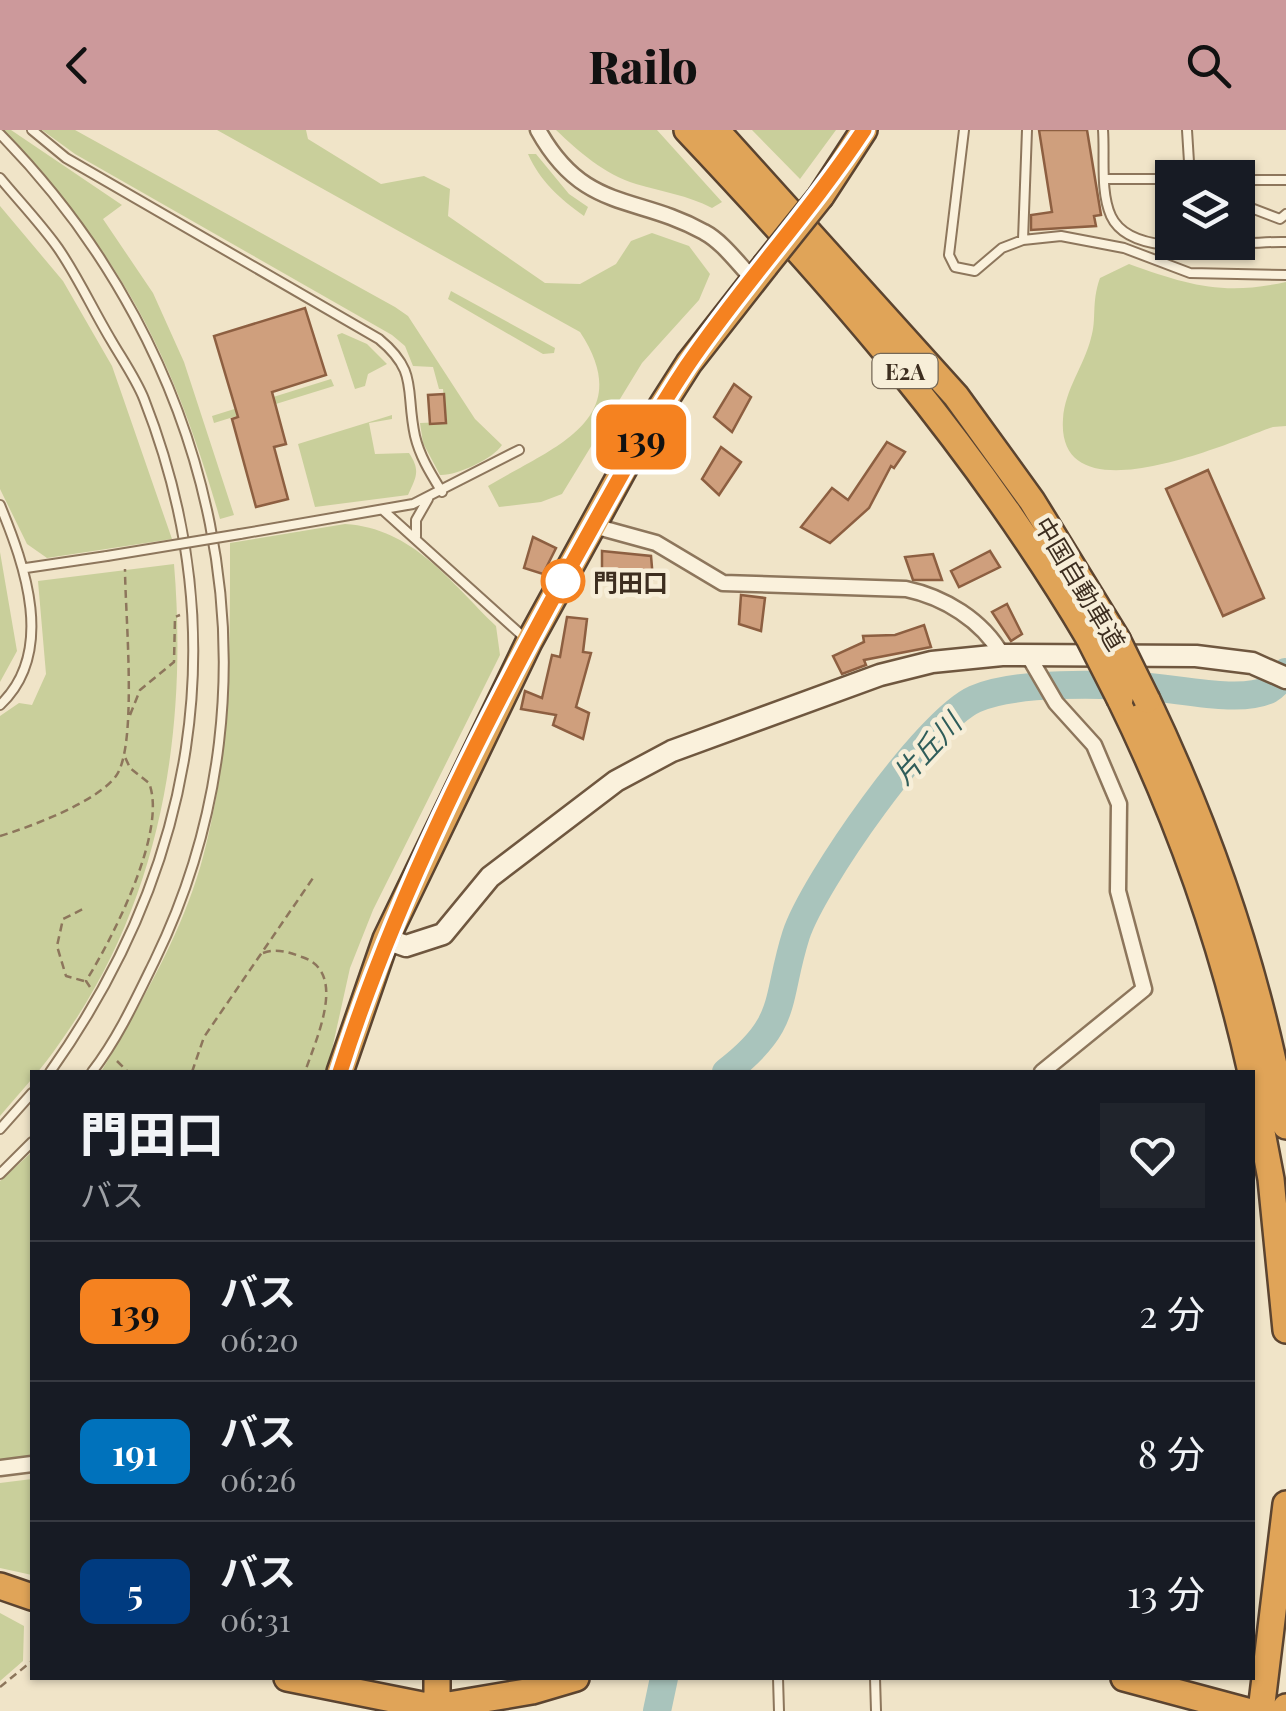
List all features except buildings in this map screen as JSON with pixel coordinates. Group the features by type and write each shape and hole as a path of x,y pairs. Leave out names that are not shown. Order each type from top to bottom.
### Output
{"highway":[{"name":"中国自動車道","path":"687,130 936,408 1018,521 1090,638 1153,765 1222,954 1251,1070"},
{"name":"中国自動車道","path":"716,130 956,396 1032,501 1116,639 1182,774 1242,941 1286,1126"},
{"path":"341,1070 386,939 529,642 638,442 689,363 821,196 864,130"},
{"path":"1153,765 1214,960 1238,1070"},
{"path":"1182,774 1214,843 1286,1048"},
{"name":"中国自動車道","path":"1255,1092 1271,1179 1286,1330"},
{"path":"1262,1711 1286,1504"},
{"path":"0,1586 30,1595"},
{"path":"297,1680 442,1710 569,1680"},
{"path":"436,1680 442,1710"},
{"path":"503,1680 532,1691"},
{"path":"1131,1680 1246,1711"}],"street":[{"path":"538,130 549,150 584,185 628,206 680,219 709,234 759,273"},
{"path":"594,526 656,543 724,582 906,590 935,595 991,636 1002,655"},
{"path":"386,939 406,946 443,934 490,877 616,781 672,751 880,675 932,662 1002,655 1196,656 1252,663 1286,678"},
{"path":"1028,655 1056,703 1094,745 1120,804 1118,890 1144,989 1044,1070"},
{"path":"0,1468 30,1464"}],"lane":[{"path":"32,130 66,158 379,338 400,356 408,370 421,457 442,492"},
{"path":"964,130 950,262 975,272 1002,248 1023,240 1061,236 1100,241 1190,273 1286,276"},
{"path":"1023,240 1027,130"},
{"path":"1103,130 1110,214 1124,236 1155,245"},
{"path":"1187,130 1189,160"},
{"path":"0,134 66,209 155,350 198,465 212,528 224,666 213,791 183,903 110,1046 93,1070"},
{"path":"0,178 58,248 143,396 176,498 190,609 192,664 186,752 170,836 133,933 99,1000 51,1070"},
{"path":"1106,179 1155,179"},
{"path":"1255,180 1286,180"},
{"path":"1255,212 1280,219 1286,214"},
{"path":"1255,242 1286,242"},
{"path":"26,568 384,511 429,498 519,450"},
{"path":"416,536 416,520 429,498"},
{"path":"0,505 26,568 30,649 19,687 0,705"},
{"path":"384,511 529,642"},
{"path":"0,1129 30,1095"},
{"path":"0,1174 30,1144"},
{"path":"778,1680 779,1711"},
{"path":"875,1680 876,1711"}],"path":[{"path":"0,836 32,826 100,790 116,776 124,756 128,721 125,569"},
{"path":"128,721 140,690 174,662 175,617 190,609"},
{"path":"86,981 128,898 154,816 149,784 130,768 124,756"},
{"path":"193,1070 204,1038 313,878"},
{"path":"86,908 63,919 57,946 66,976 86,981 99,1000"},
{"path":"262,954 287,952 312,960 323,974 326,1004 307,1070"},
{"path":"110,1046 127,1070"},
{"path":"0,1688 30,1663"}],"green space":[{"path":"1,130 11,130 122,205 103,219 153,293 184,362 234,515 220,519 183,406 162,356 111,264 80,220"},
{"path":"42,130 75,130 395,307 408,316 475,419 502,445 474,466 440,475 423,443 420,423 446,422 443,389 439,389 433,367 413,366 405,346 392,335 75,154"},
{"path":"217,130 306,130 308,139 381,184 424,176 450,189 448,216 545,283 580,284 616,264 631,241 652,233 689,246 710,274 699,300 642,363 562,494 541,502 499,507 488,486 561,443 594,409 599,388 595,362 580,332"},
{"path":"556,130 657,130 722,202 712,208 624,180 593,162"},
{"path":"752,130 836,130 800,179"},
{"path":"528,154 536,154 569,194 588,207 584,216 552,189"},
{"path":"0,206 63,281 112,366 172,539 47,558 27,544 0,489"},
{"path":"1129,264 1206,286 1243,288 1286,282 1286,426 1149,467 1115,470 1087,465 1068,449 1064,408 1091,338 1100,278"},
{"path":"451,291 555,348 554,353 543,354 448,299"},
{"path":"342,333 367,344 387,364 368,374 365,386 355,389 337,335"},
{"path":"331,379 334,386 214,423 212,416"},
{"path":"392,415 392,419 369,423 375,454 409,453 416,474 408,495 315,507 298,444"},
{"path":"345,524 391,535 429,560 496,626 500,655 373,910 350,968 327,1070 102,1070 175,934 206,845 225,732 230,543"},
{"path":"0,552 17,651 0,682"},
{"path":"174,564 176,690 171,752 160,813 123,931 95,987 54,1051 39,1070 30,1070 30,1081 0,1116 0,716 19,703 32,705 46,674 38,581"},
{"path":"30,1154 30,1456 0,1461 0,1181"},
{"path":"30,1479 30,1575 0,1568 0,1483"},
{"path":"0,1613 24,1626 23,1661 0,1681"}],"waterway":[{"name":"片丘川","path":"728,1070 747,1055 771,1025 796,935 824,879 901,770 954,713 992,693 1036,687 1130,686 1244,695 1270,689 1286,672"},
{"name":"片丘川","path":"657,1711 664,1680"}],"bus line":[{"name":"139","path":"341,1070 386,939 425,853 529,642 638,442 689,363 821,196 864,130"}],"place":[{"name":"門田口","path":"563,581"}]}
